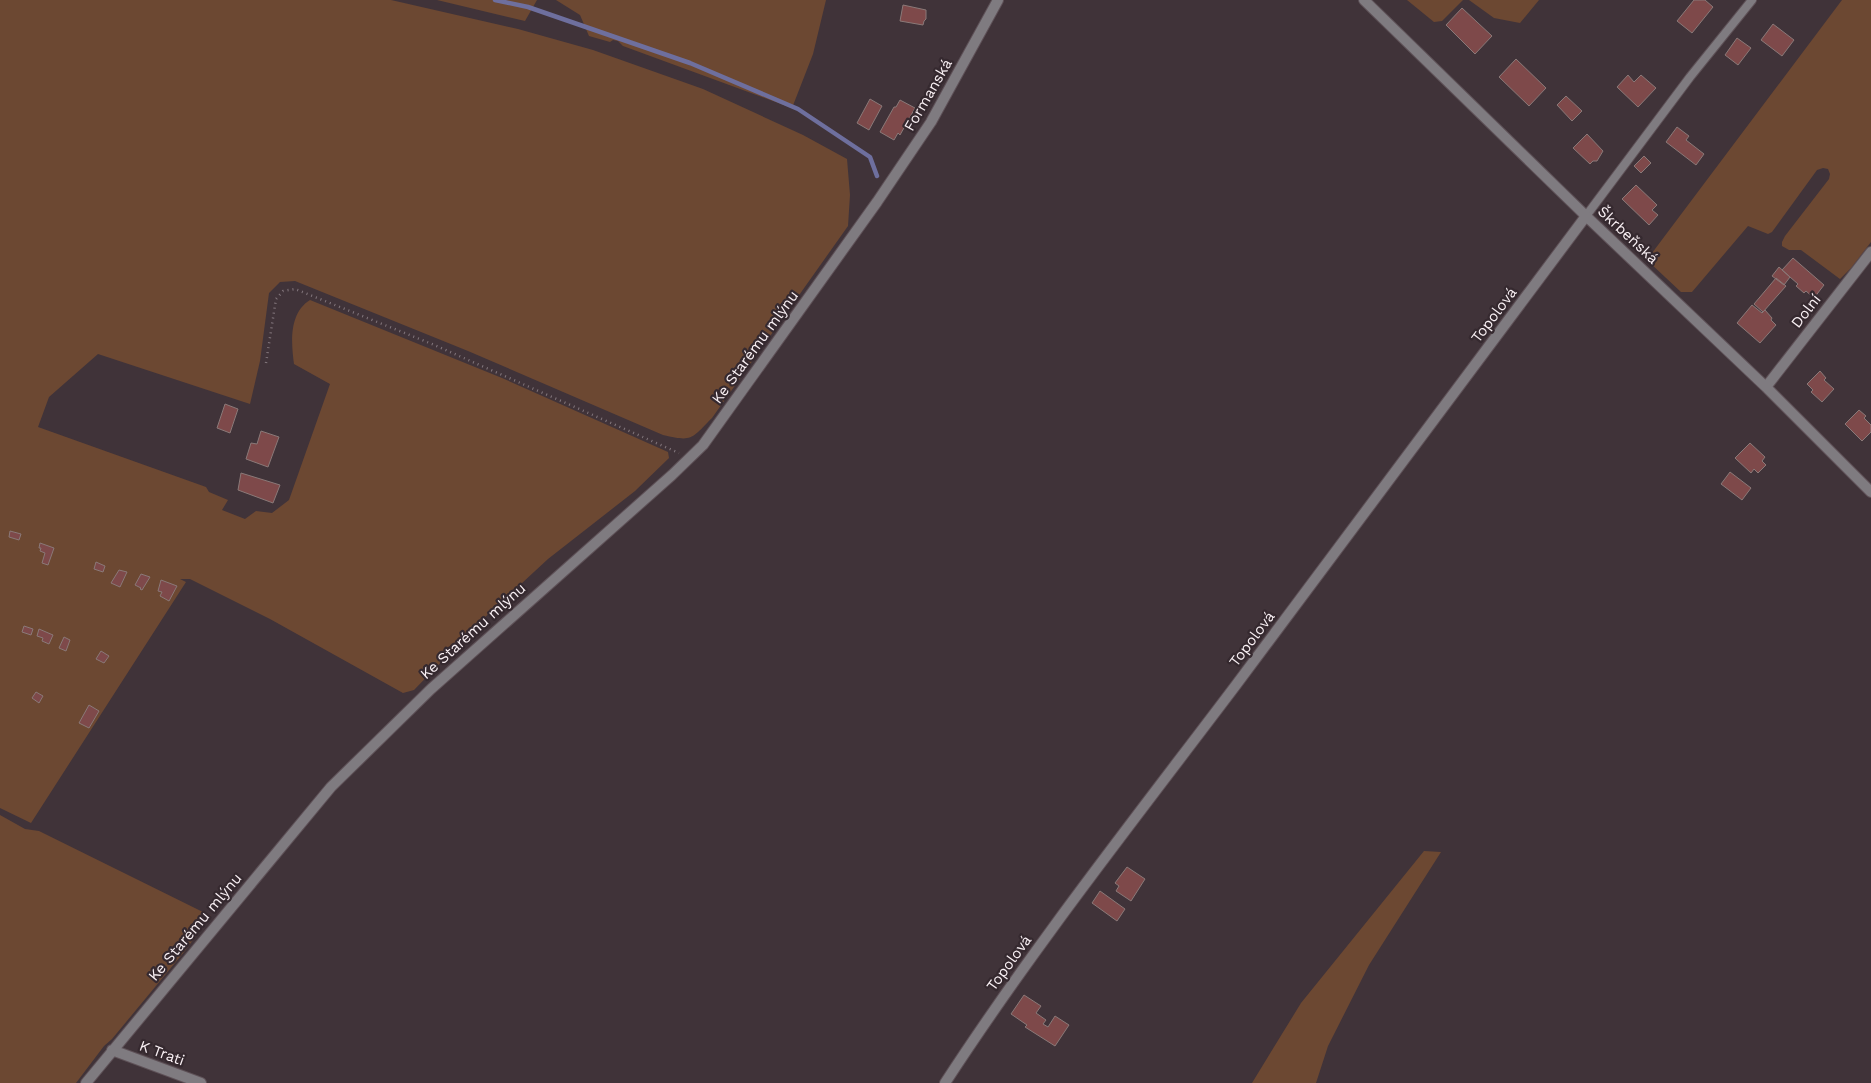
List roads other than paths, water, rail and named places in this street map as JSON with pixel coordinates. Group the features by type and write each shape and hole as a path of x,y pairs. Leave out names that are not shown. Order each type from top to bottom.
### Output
{"street":[{"name":"Formanská","path":"877,202 931,122 998,0"},
{"name":"Škrbeňská","path":"1364,0 1586,216 1766,387 1871,492"},
{"name":"Ke Starému mlýnu","path":"86,1083 331,787 431,689 703,445 877,202"},
{"name":"Topolová","path":"945,1083 990,1015 1113,846 1357,524 1586,216"},
{"name":"Dolní","path":"1766,387 1871,252"},
{"name":"K Trati","path":"112,1050 201,1083"}],"lane":[{"path":"1586,216 1690,77 1752,0"}],"waterway":[{"path":"495,0 528,7 690,63 798,109 870,157 877,176"}]}
